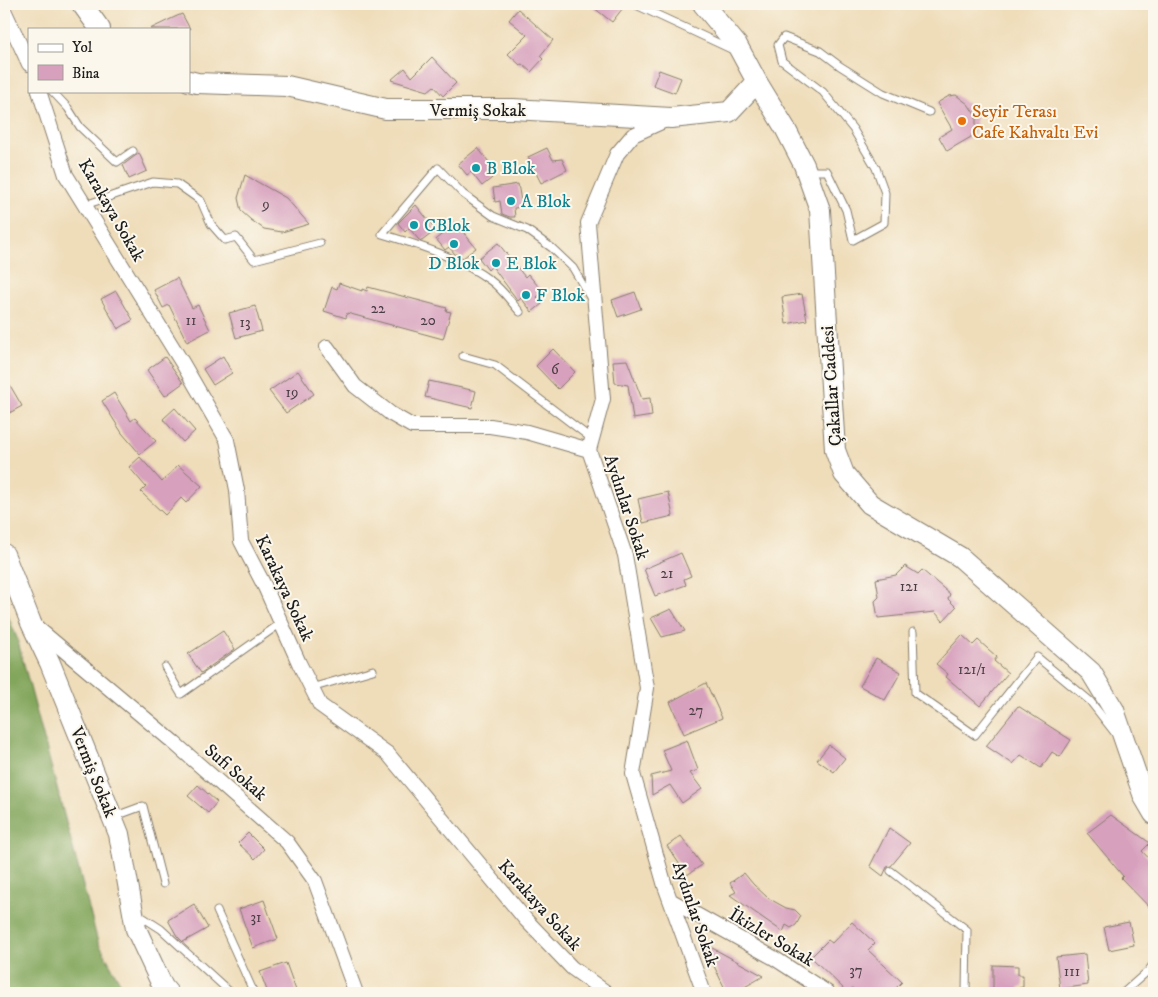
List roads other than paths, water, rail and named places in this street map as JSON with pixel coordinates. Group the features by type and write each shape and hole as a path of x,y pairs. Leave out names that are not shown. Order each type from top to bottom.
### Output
{"street":[{"path":"82,4 99,28"},
{"name":"Çakallar Caddesi","path":"703,4 737,44 785,128 807,171 820,210 835,450 844,474 870,504 960,557 1091,672 1114,710 1144,796 1154,814"},
{"path":"4,10 28,62"},
{"name":"Vermiş Sokak","path":"190,81 287,86 386,109 513,109 671,118 729,112 757,82"},
{"name":"Karakaya Sokak","path":"39,92 66,174 183,364 227,440 237,490 241,540 266,587 320,706 388,754 526,920 572,968 607,993"},
{"name":"Aydınlar Sokak","path":"671,118 632,135 617,154 588,223 604,399 590,445 625,556 647,688 633,774 670,900 704,993"},
{"path":"327,347 355,386 390,414 412,426 490,426 590,445"},
{"name":"Vermiş Sokak","path":"4,554 119,834 136,929 162,987 168,993"},
{"name":"Sufi Sokak","path":"31,623 172,741 287,842 316,882 356,993"},
{"name":"İkizler Sokak","path":"670,900 774,958 828,993"}],"lane":[{"path":"634,4 743,55"},
{"path":"807,171 827,171 846,210 853,240 884,224 885,193 876,168 853,129 823,92 782,61 778,45 784,37 820,51 883,93 929,112"},
{"path":"53,92 68,108 80,127 117,162 133,151"},
{"path":"520,312 493,282 468,267 411,243 382,234 438,168 463,194 493,216 527,230 552,248 573,268 595,306"},
{"path":"85,205 153,182 177,184 201,201 211,224 225,240 236,237 254,260 320,243"},
{"path":"463,356 494,365 590,445"},
{"path":"165,666 181,694 281,623"},
{"path":"913,632 915,693 975,735 1037,657 1090,701 1128,752"},
{"path":"311,688 373,670"},
{"path":"112,817 142,806 163,884"},
{"path":"891,871 967,930 966,993"},
{"path":"133,911 161,929 231,993"},
{"path":"217,911 254,993"},
{"path":"1123,993 1149,970 1154,963"}],"place":[{"name":"Seyir Terası Cafe Kahvaltı Evi","path":"962,121"},
{"name":"B Blok","path":"476,168"},
{"name":"A Blok","path":"511,201"},
{"name":"CBlok","path":"414,225"},
{"name":"D Blok","path":"454,244"},
{"name":"E Blok","path":"496,263"},
{"name":"F Blok","path":"526,295"}]}
